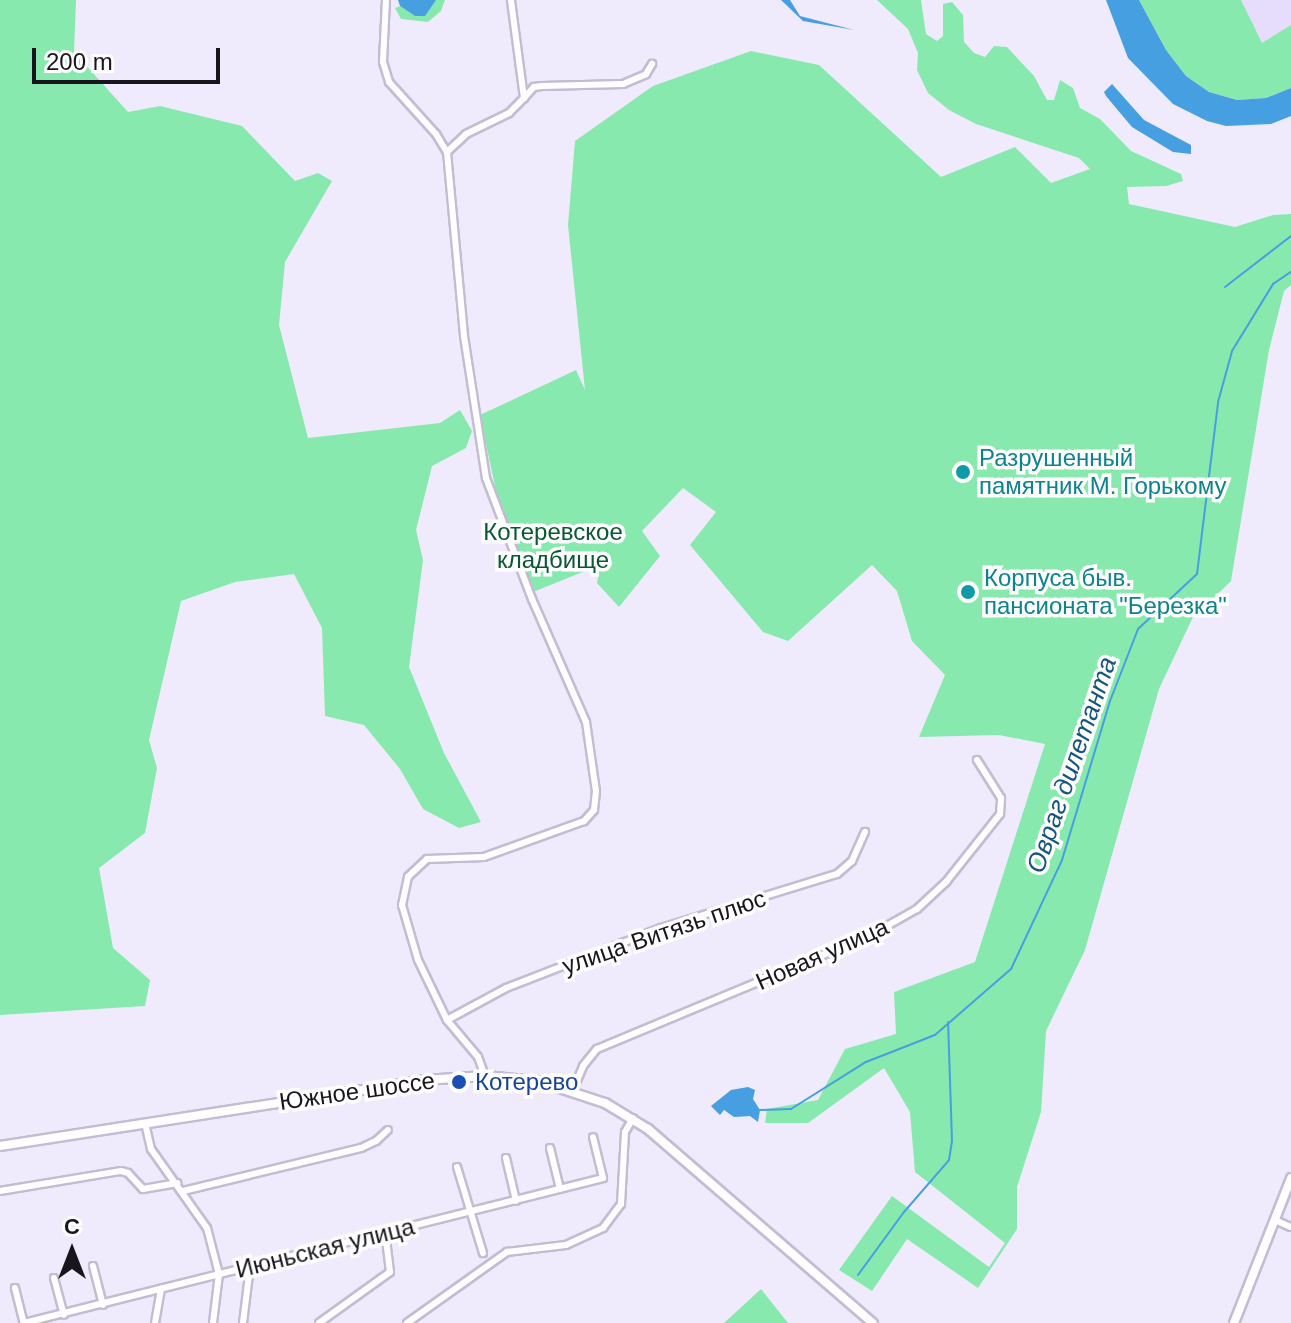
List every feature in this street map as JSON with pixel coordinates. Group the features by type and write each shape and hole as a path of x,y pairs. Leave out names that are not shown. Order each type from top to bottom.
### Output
{"main road":[{"name":"Южное шоссе","path":"0,1146 417,1081 485,1076 531,1080 573,1090 633,1118 679,1154 873,1323"},
{"path":"1234,1323 1291,1178"}],"street":[{"path":"386,0 383,62 389,82 436,134 447,152 480,457 532,599 586,722 596,803 584,821 554,833 484,857 437,856 416,865 408,877 402,905 418,960 447,1020 478,1057 485,1076"},
{"path":"511,0 524,98"},
{"path":"447,152 466,134 509,113 534,87 623,84 646,74 652,64"},
{"name":"Новая улица","path":"573,1090 583,1066 597,1049 869,936 917,909 946,882 1000,814 1001,798 977,760"},
{"name":"улица Витязь плюс","path":"447,1020 506,988 648,933 837,874 852,861 865,832"},
{"path":"407,1323 507,1252 566,1245 603,1228 621,1204 625,1132 633,1118"},
{"path":"145,1123 151,1149 207,1228 219,1274 213,1323"},
{"path":"183,1191 361,1148 376,1141 388,1130"},
{"name":"Июньская улица","path":"24,1323 49,1321 219,1274 603,1178 593,1137"},
{"path":"550,1148 560,1189"},
{"path":"506,1158 516,1201"},
{"path":"457,1167 483,1253"},
{"path":"0,1191 121,1171 128,1173 143,1189 177,1183"},
{"path":"1275,1220 1291,1227"},
{"path":"319,1323 390,1272 385,1234"},
{"path":"93,1266 103,1305"},
{"path":"243,1323 250,1267"},
{"path":"54,1278 64,1315"},
{"path":"15,1288 24,1323"},
{"path":"155,1323 161,1289"}],"shaded area":[{"path":"1241,0 1291,0 1291,25 1262,44"}],"green space":[{"path":"0,0 76,0 74,52 128,112 160,106 242,126 295,181 318,173 332,181 285,262 279,325 308,438 440,423 460,410 472,431 466,448 432,466 416,530 423,560 409,667 444,753 481,822 459,828 423,809 400,769 364,725 325,716 322,628 294,574 235,582 181,601 149,740 157,768 145,833 99,868 113,948 150,980 145,1006 0,1015"},
{"path":"436,0 445,0 441,11 428,22 401,19 395,8 400,6 415,16"},
{"name":"Котеревское кладбище","path":"877,0 921,0 926,34 937,41 943,36 943,4 952,2 963,15 964,42 974,53 985,57 994,46 1007,47 1034,76 1047,100 1054,100 1060,80 1073,88 1080,108 1100,119 1131,151 1181,174 1183,181 1166,186 1127,187 1129,204 1235,227 1273,215 1291,214 1291,285 1284,291 1269,350 1231,581 1192,619 1159,689 1085,950 1046,1031 1041,1112 1017,1187 1017,1229 978,1288 907,1239 872,1291 839,1270 892,1196 989,1267 1005,1243 915,1172 910,1112 884,1068 808,1123 765,1123 767,1109 818,1100 845,1049 896,1034 894,992 975,962 1045,744 999,735 919,737 945,675 912,641 897,591 872,565 788,641 763,632 690,545 716,512 683,488 642,531 660,556 619,607 597,583 600,565 533,592 497,496 480,415 576,370 585,390 568,225 575,141 653,86 751,51 819,65 941,177 1015,147 1051,183 1090,169 1079,158 976,124 949,110 928,93 917,70 918,53 908,29"},
{"path":"1139,0 1241,0 1262,43 1291,25 1291,88 1266,98 1237,100 1209,92 1186,76 1166,50"},
{"path":"761,1289 788,1323 724,1323"}],"water":[{"path":"398,0 436,0 425,16 415,16 400,6"},
{"path":"781,0 790,0 800,16 854,30 803,21"},
{"path":"1106,0 1139,0 1166,50 1186,76 1209,92 1237,100 1266,98 1291,88 1291,116 1271,124 1226,126 1207,121 1173,104 1128,58"},
{"path":"1112,84 1144,120 1191,145 1191,154 1173,152 1132,127 1104,92"},
{"path":"748,1087 755,1090 753,1099 760,1110 758,1122 750,1116 734,1117 724,1110 720,1115 711,1106 731,1090"}],"waterway":[{"path":"1225,287 1291,236"},
{"name":"Овраг дилетанта","path":"760,1110 791,1109 866,1062 935,1035 1011,969 1062,860 1110,701 1138,629 1197,574 1218,402 1232,351 1273,284 1291,272"},
{"path":"858,1275 904,1212 949,1160 952,1141 948,1022"}],"place":[{"name":"Разрушенный памятник М. Горькому","path":"963,472"},
{"name":"Корпуса быв. пансионата \"Березка\"","path":"968,592"},
{"name":"Котерево","path":"459,1082"}]}
